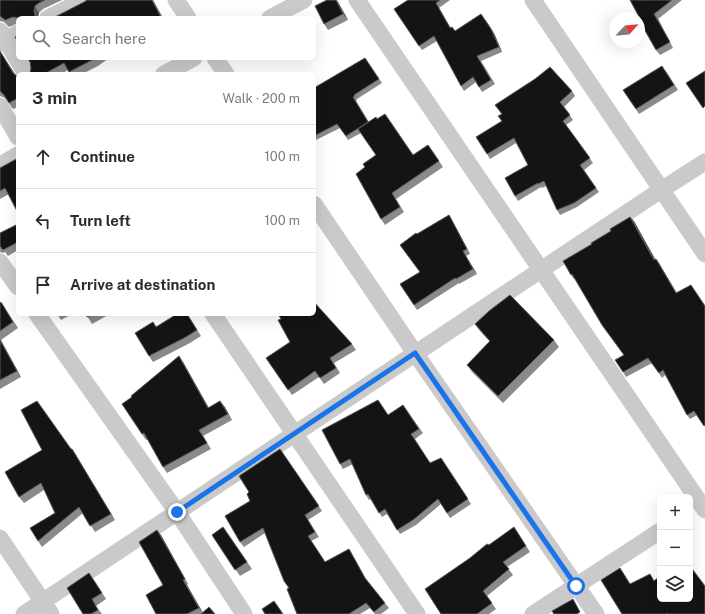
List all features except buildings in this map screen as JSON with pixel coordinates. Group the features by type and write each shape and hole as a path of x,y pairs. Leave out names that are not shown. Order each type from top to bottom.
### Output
{"street":[{"path":"52,16 84,0"},
{"path":"176,0 187,16"},
{"path":"274,16 304,0"},
{"path":"357,0 700,506"},
{"path":"533,0 705,254"},
{"path":"6,37 16,56"},
{"path":"18,60 25,72"},
{"path":"168,72 190,60"},
{"path":"216,60 225,72"},
{"path":"0,106 16,134"},
{"path":"0,165 16,156"},
{"path":"24,614 46,608 177,512 705,162"},
{"path":"316,207 415,353 596,614"},
{"path":"0,262 16,284"},
{"path":"38,316 177,512 244,614"},
{"path":"214,316 416,614"},
{"path":"533,614 657,532"},
{"path":"0,538 46,608"}],"route":[{"path":"177,512 415,353 576,586"}]}
